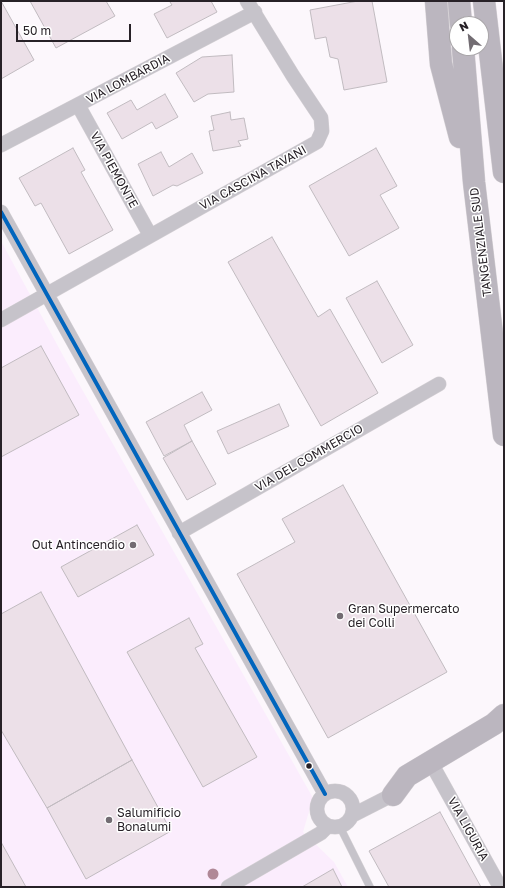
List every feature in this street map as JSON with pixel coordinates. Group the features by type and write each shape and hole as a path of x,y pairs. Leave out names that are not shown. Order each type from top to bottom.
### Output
{"highway":[{"path":"436,1 443,73 461,142 474,182"},
{"path":"459,1 460,16"},
{"path":"484,1 504,172"},
{"name":"TANGENZIALE SUD","path":"464,56 474,182 504,435"},
{"path":"393,795 407,776 494,724 504,716"}],"street":[{"name":"VIA LOMBARDIA","path":"1,145 78,105 251,6"},
{"name":"VIA CASCINA TAVANI","path":"1,320 317,142 322,131 321,118 293,76 251,6"},
{"name":"VIA PIEMONTE","path":"78,105 150,236"},
{"path":"1,212 325,794"},
{"name":"VIA DEL COMMERCIO","path":"179,532 439,384"},
{"path":"228,887 321,833 334,827 346,825 353,815 393,795 504,730"},
{"name":"VIA LIGURIA","path":"435,770 500,887"},
{"path":"334,827 319,819 317,808 321,798 325,794 335,790 346,794 353,803 353,815"}],"lane":[{"path":"334,827 370,887"}],"shaded area":[{"path":"1,241 66,361 313,798 303,832 334,862 348,887 1,887"}],"building":[{"path":"1,1 34,60 1,79"},
{"path":"30,1 106,1 115,16 56,48"},
{"path":"211,1 217,12 167,38 154,14 172,5 170,2"},
{"path":"358,1 372,1 387,82 344,90 338,59 330,57 326,37 315,39 310,10"},
{"path":"232,55 234,92 208,94 194,102 176,73 202,57"},
{"path":"165,94 178,117 156,129 152,122 122,139 107,113 131,100 137,110"},
{"path":"230,112 231,120 244,118 248,139 238,141 241,146 213,151 209,131 214,130 211,116"},
{"path":"73,148 85,170 81,172 113,230 69,254 41,203 35,206 19,178"},
{"path":"376,148 397,186 380,195 399,228 349,256 309,186"},
{"path":"161,152 169,167 192,153 203,173 177,186 173,185 153,196 138,164"},
{"path":"272,237 318,317 330,309 378,393 321,426 228,262"},
{"path":"377,281 413,345 382,363 346,298"},
{"path":"41,346 79,415 1,457 1,368"},
{"path":"202,392 212,410 184,425 192,441 164,456 146,422"},
{"path":"279,404 289,426 228,454 217,431"},
{"path":"192,441 216,484 187,500 163,458"},
{"path":"343,485 447,672 328,738 237,574 295,542 282,519"},
{"path":"137,525 154,555 78,597 61,567"},
{"path":"41,592 132,760 47,808 1,730 1,614"},
{"path":"189,618 203,644 195,648 257,757 203,787 127,652"},
{"path":"132,760 171,831 86,879 47,808"},
{"path":"440,812 481,887 389,887 369,851"},
{"path":"1,842 26,887 1,887"},
{"path":"333,869 342,887 302,887"}],"transit line":[{"path":"1,212 325,794"}],"place":[{"name":"Out Antincendio","path":"133,545"},
{"name":"Gran Supermercato dei Colli","path":"340,616"},
{"name":"Salumificio Bonalumi","path":"109,820"}]}
